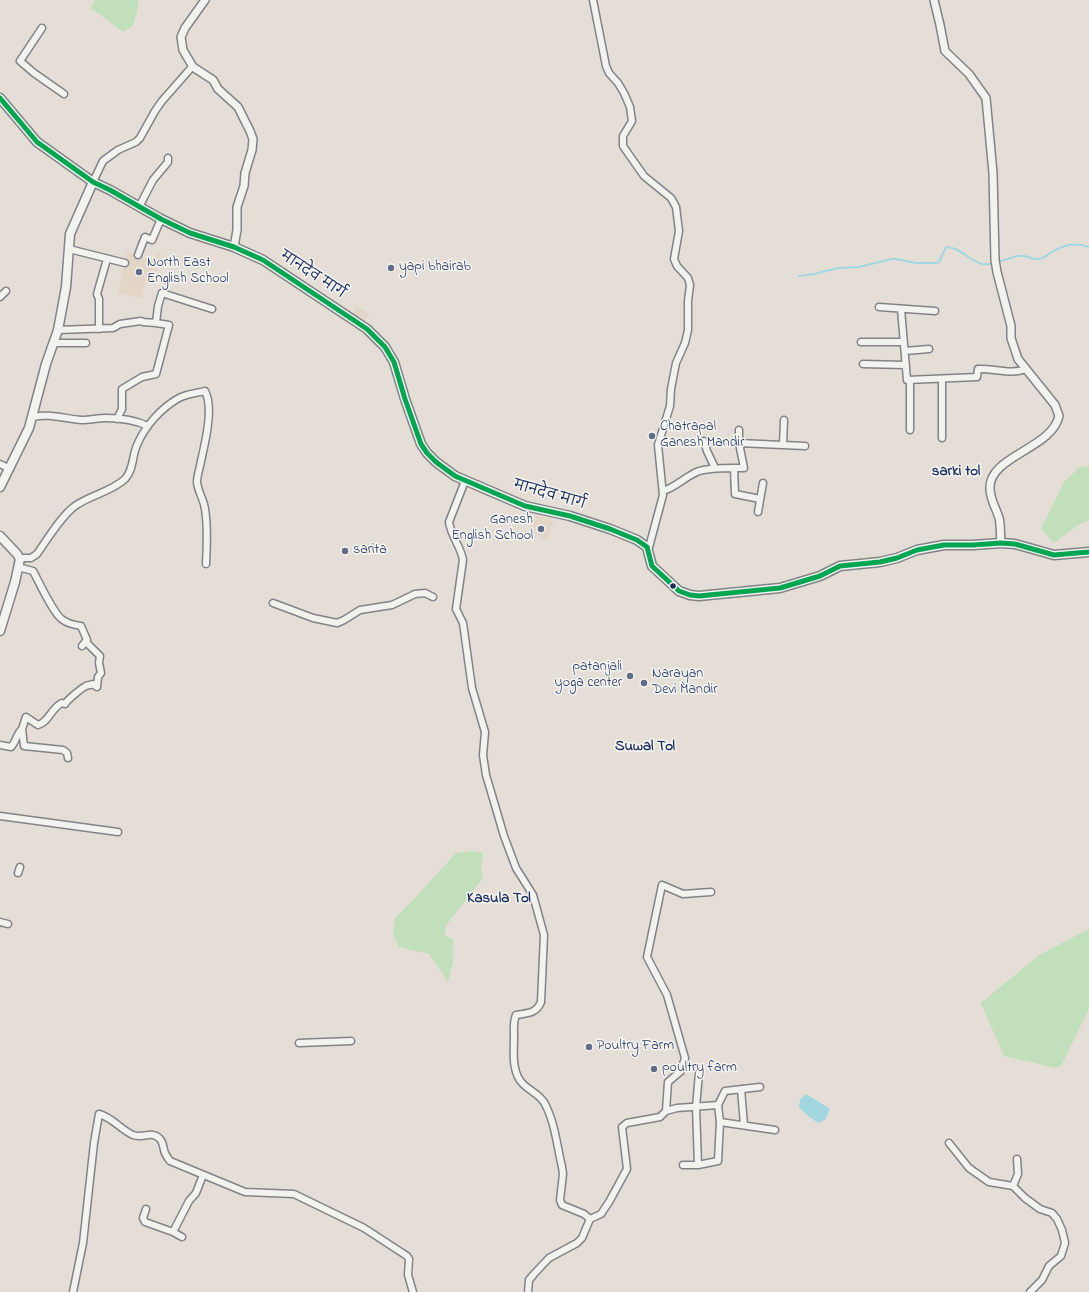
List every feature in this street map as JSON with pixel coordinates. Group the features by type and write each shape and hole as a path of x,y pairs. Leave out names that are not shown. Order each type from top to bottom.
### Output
{"main road":[{"name":"मानदेव मार्ग","path":"0,98 37,142 92,182 110,190 161,219 190,233 234,247 264,260 367,329 385,347 394,362 405,400 421,444 436,462 455,476 525,506 570,516 610,529 637,540 647,547 647,552 652,566 679,591 690,595 699,596 791,586 820,576 840,566 885,561 917,550 932,547 1001,543 1015,544 1054,555 1089,552"},
{"path":"0,488 29,428 33,416 46,364 58,330 66,287 70,234 92,182"},
{"path":"0,536 17,554 19,563 15,582 0,631"}],"street":[{"path":"205,0 185,28 181,37 183,50 194,67 213,80 218,88 238,107 250,131 252,139 252,150 245,173 244,186 237,206 237,230 234,247"},
{"path":"593,0 606,66 609,73 621,88 630,107 632,121 623,136 624,146 644,176 671,198 676,207 679,231 674,259 677,266 688,278 690,285 688,301 688,330 685,343 676,363 671,389 670,406 658,445 663,491 647,552"},
{"path":"934,0 944,51 969,74 986,98 993,166 995,260 1011,326 1011,338 1018,359 1055,404 1059,416 1056,425 1051,432 1040,441 1006,461 990,481 990,489 1000,519 1001,543"},
{"path":"42,28 20,61 34,73 64,94"},
{"path":"92,182 103,160 118,150 136,142 140,138 162,101 191,68 194,67"},
{"path":"139,207 153,180 168,162 168,158"},
{"path":"138,255 145,238 152,240 161,219"},
{"path":"68,249 125,263"},
{"path":"99,328 99,299 97,294 107,259"},
{"path":"0,297 6,290"},
{"path":"156,322 158,306 162,293 212,309"},
{"path":"879,307 935,311"},
{"path":"901,309 907,380 977,377 978,369 986,368 1018,372 1026,369"},
{"path":"58,330 113,328 120,324 141,321 156,322 168,325 156,374 142,377 122,389 122,409 117,419"},
{"path":"861,342 904,342"},
{"path":"54,343 86,343"},
{"path":"904,351 929,349"},
{"path":"863,364 906,366"},
{"path":"942,378 942,438"},
{"path":"910,380 910,430"},
{"path":"0,745 11,747 14,744 22,729 26,717 40,725 50,717 51,713 58,705 62,703 65,704 87,685 93,684 97,687 98,677 101,673 99,663 100,656 84,644 87,640 81,626 62,620 54,611 50,600 33,571 19,563 23,558 31,558 37,554 73,507 114,487 127,477 132,467 137,445 148,426 163,408 180,397 205,391 207,395 208,414 207,434 198,472 197,483 205,507 208,539 206,564"},
{"path":"33,416 42,415 83,420 106,418 135,420 148,426"},
{"path":"783,445 784,420"},
{"path":"663,491 670,489 698,472 715,468 744,468 741,462 739,430"},
{"path":"704,442 715,468"},
{"path":"739,443 805,446"},
{"path":"0,464 10,469"},
{"path":"734,468 735,494 760,500"},
{"path":"465,481 449,522 463,560 456,609 463,623 472,688 485,732 483,755 486,775 504,836 516,868 533,895 544,935 541,1002 538,1008 534,1011 516,1015 514,1020 513,1048 516,1072 522,1083 544,1102 550,1114 563,1174 560,1200 562,1205 584,1214 590,1219"},
{"path":"758,512 763,483"},
{"path":"273,603 313,618 337,622 344,620 360,610 392,605 415,594 425,593 433,597"},
{"path":"22,729 24,746 63,750 67,753 68,758"},
{"path":"0,816 118,832"},
{"path":"666,1111 668,1082 681,1071 685,1058 667,995 647,957 660,892 662,885 683,894 711,892"},
{"path":"0,922 8,924"},
{"path":"299,1043 351,1041"},
{"path":"698,1165 696,1107 699,1073"},
{"path":"683,1165 698,1165 718,1161 720,1122 718,1105 724,1091 760,1087"},
{"path":"741,1089 744,1125"},
{"path":"528,1292 529,1280 534,1274 549,1258 577,1243 582,1238 590,1219 601,1214 609,1202 627,1169 622,1127 627,1123 660,1117 666,1111 677,1108 718,1105"},
{"path":"73,1292 83,1243 94,1143 99,1114 105,1115 121,1128 134,1135 155,1135 162,1142 164,1151 170,1161 245,1192 294,1194 364,1228 407,1256 408,1275 413,1292"},
{"path":"720,1122 775,1130"},
{"path":"949,1143 969,1168 989,1182 1013,1186 1025,1198 1040,1209 1052,1213 1057,1219 1062,1230 1065,1244 1061,1256 1049,1266 1042,1280 1030,1292"},
{"path":"1013,1186 1018,1174 1017,1159"},
{"path":"173,1232 188,1201 196,1193 203,1175"},
{"path":"146,1209 144,1218 145,1222 173,1232 182,1237"}],"shaded area":[{"name":"North East English School","path":"156,251 162,253 152,283 146,281 141,298 118,293 127,252 153,260"},
{"path":"356,307 370,313 364,322 356,318 353,314"},
{"name":"Ganesh English School","path":"536,515 551,519 553,523 546,540 530,531"}],"green space":[{"path":"95,0 138,0 133,26 123,32 91,8"},
{"path":"1081,466 1089,467 1089,521 1083,522 1054,543 1041,529 1064,482"},
{"path":"473,851 483,853 481,870 483,878 447,924 444,935 453,939 453,962 448,982 429,954 399,947 393,935 395,918 456,853"},
{"path":"1089,929 1089,1009 1062,1064 1056,1068 1004,1056 981,1003 1039,955"}],"water":[{"path":"805,1094 830,1109 825,1120 818,1123 799,1107 800,1100"}],"waterway":[{"path":"799,276 838,268 859,267 892,259 916,263 936,263 939,262 946,247 956,249 982,264 996,263 1021,256 1036,259 1041,258 1059,248 1068,245 1084,245 1089,247"}],"transit line":[{"path":"0,98 37,142 93,182 190,233 234,247 263,260 367,329 385,347 394,362 421,444 436,462 455,476 525,506 570,516 610,529 637,540 647,547 652,566 679,591 690,595 699,596 780,588 820,576 840,566 880,562 897,558 917,550 944,545 1001,543 1015,544 1054,555 1089,552"}],"place":[{"name":"yapi bhairab","path":"391,268"},
{"name":"North East English School","path":"139,272"},
{"name":"Chatrapal Ganesh Mandir","path":"652,436"},
{"name":"Ganesh English School","path":"541,529"},
{"name":"sarita","path":"345,551"},
{"name":"patanjali yoga center","path":"630,676"},
{"name":"Narayan Devi Mandir","path":"644,683"},
{"name":"Poultry Farm","path":"589,1047"},
{"name":"poultry farm","path":"654,1069"}],"district":[{"name":"sarki tol","path":"956,473"},
{"name":"Suwal Tol","path":"645,748"},
{"name":"Kasula Tol","path":"499,900"}]}
